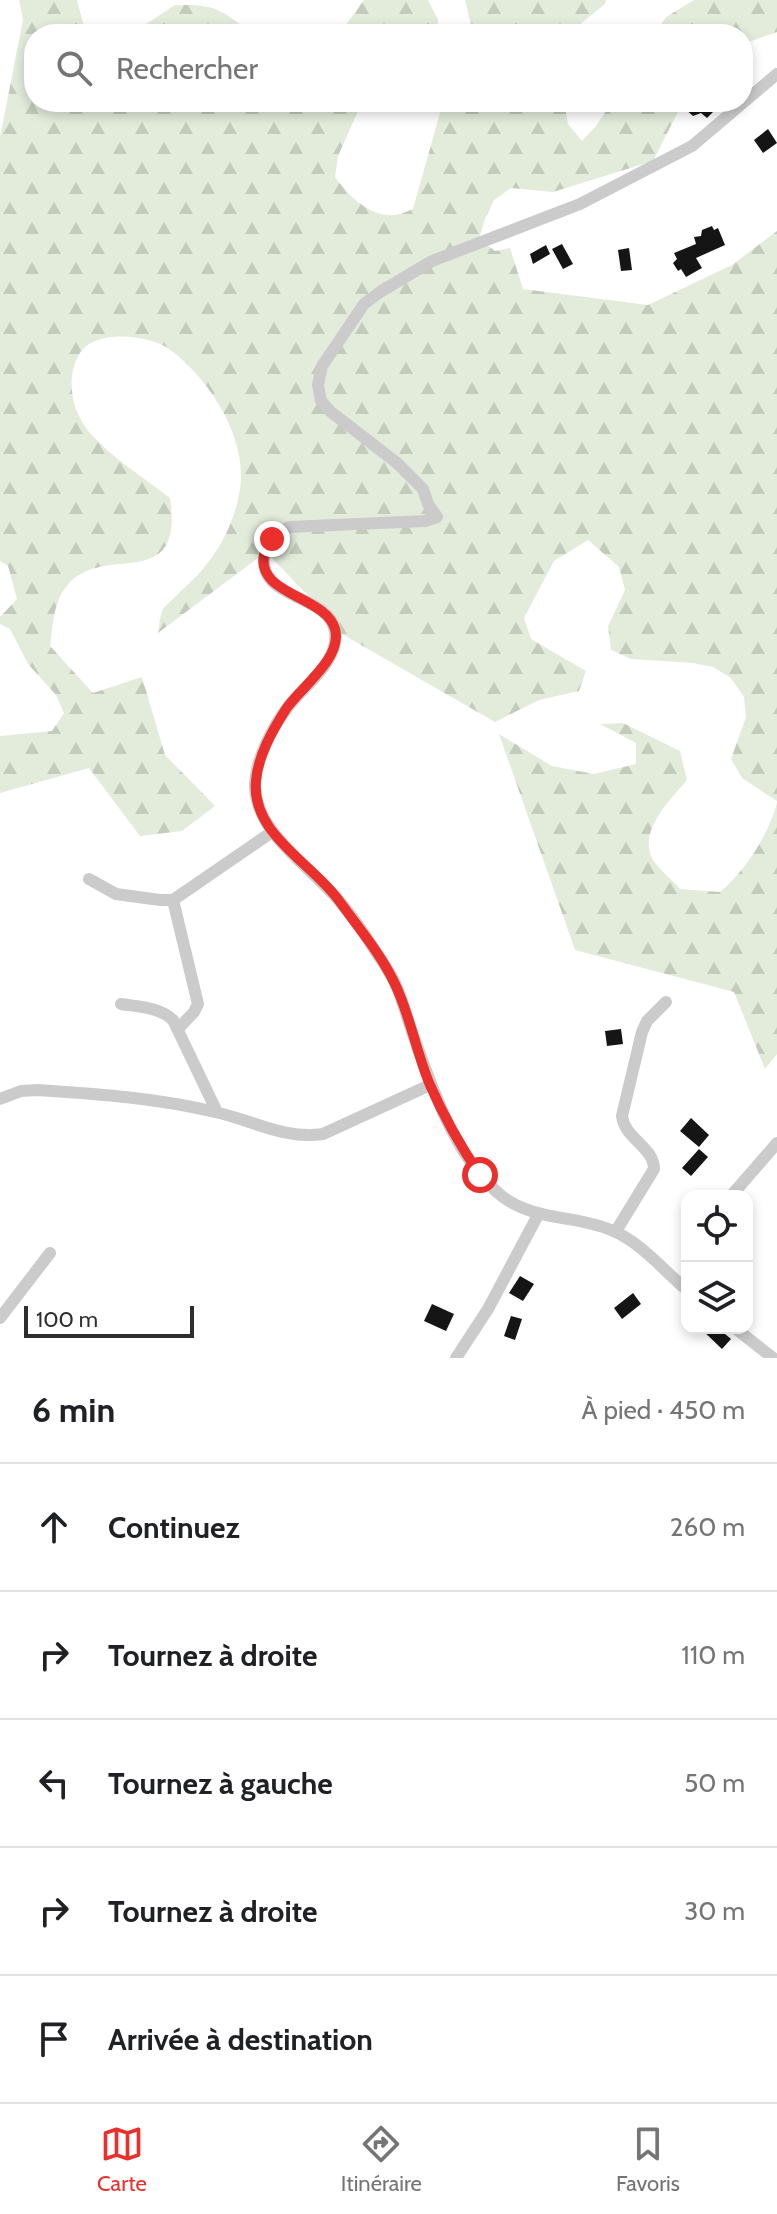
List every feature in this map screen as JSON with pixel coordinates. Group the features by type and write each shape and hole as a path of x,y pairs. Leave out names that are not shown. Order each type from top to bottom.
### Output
{"street":[{"path":"753,94 777,74"},
{"path":"681,1284 616,1231 593,1223 538,1215 504,1198 480,1175 461,1146 430,1085 395,983 336,896 264,822 255,783 260,757 287,708 325,665 334,647 335,630 325,613 271,581 265,570 264,556 272,539 289,527 425,521 437,517 423,489 397,463 321,401 318,385 322,366 364,304 432,261 580,204 692,146 732,112"},
{"path":"89,879 116,894 173,900 272,832"},
{"path":"173,900 198,1004 178,1029"},
{"path":"616,1231 654,1169 651,1157 625,1128 622,1116 642,1032 647,1021 666,1002"},
{"path":"121,1004 165,1012 173,1020 217,1112"},
{"path":"0,1099 21,1091 38,1090 139,1097 217,1112 282,1133 309,1136 323,1134 430,1085"},
{"path":"736,1190 777,1143"},
{"path":"456,1358 488,1309 538,1215"},
{"path":"0,1318 50,1253"},
{"path":"743,1334 773,1358"}],"green space":[{"path":"19,0 77,0 83,24 24,24 24,112 358,112 338,156 335,177 360,204 385,215 413,209 440,112 566,112 568,124 582,141 605,112 678,112 653,161 553,192 511,188 494,200 479,239 495,251 510,248 523,289 648,305 732,265 777,231 777,801 742,778 731,759 746,717 744,697 731,678 713,667 631,659 611,650 608,626 625,590 619,567 588,540 554,561 524,618 531,639 586,671 579,691 539,700 495,722 335,630 325,613 266,552 158,633 163,609 202,570 225,536 238,499 241,470 232,430 198,376 184,361 160,344 125,337 101,339 81,352 73,373 73,399 90,433 118,459 170,498 171,528 165,547 153,557 99,567 81,574 66,587 56,608 50,646 93,693 142,677 165,755 215,806 182,831 140,836 89,768 0,793 0,736 52,731 64,713 56,695 28,664 10,629 0,624 0,617 17,599 8,566 0,561 0,137 23,20"},
{"path":"364,0 428,0 438,20 438,24 346,24"},
{"path":"465,0 606,0 580,24 471,24"},
{"path":"694,0 777,0 777,32 753,40 753,24 661,24 666,17"},
{"path":"175,5 210,7 240,24 146,24"},
{"path":"623,723 680,751 687,780 658,817 649,838 649,849 656,864 680,889 720,892 755,852 777,803 777,1054 765,1069 734,992 575,950 499,734 552,766 594,774 636,764 636,743 600,724"}],"building":[{"path":"688,112 713,112 707,118 701,113 693,116"},
{"path":"768,129 777,143 763,153 754,140"},
{"path":"712,226 714,230 718,228 725,245 696,258 702,268 686,277 673,263 677,259 674,253 696,244 694,237 701,236 702,230"},
{"path":"562,244 573,264 563,269 552,249"},
{"path":"546,245 550,254 533,264 530,254"},
{"path":"629,248 632,270 621,271 618,250"},
{"path":"621,1029 623,1044 607,1046 605,1031"},
{"path":"691,1118 709,1135 699,1147 680,1131"},
{"path":"699,1149 708,1157 691,1176 682,1168"},
{"path":"520,1276 534,1284 523,1301 509,1293"},
{"path":"633,1293 641,1304 622,1319 614,1308"},
{"path":"432,1304 454,1314 446,1331 424,1321"},
{"path":"511,1316 522,1319 515,1340 504,1336"},
{"path":"706,1334 725,1334 731,1339 722,1349"}],"route":[{"path":"272,539 264,556 265,570 271,581 325,613 335,630 334,647 325,665 287,708 260,757 255,783 264,822 336,896 395,983 430,1085 461,1146 480,1175"}]}
